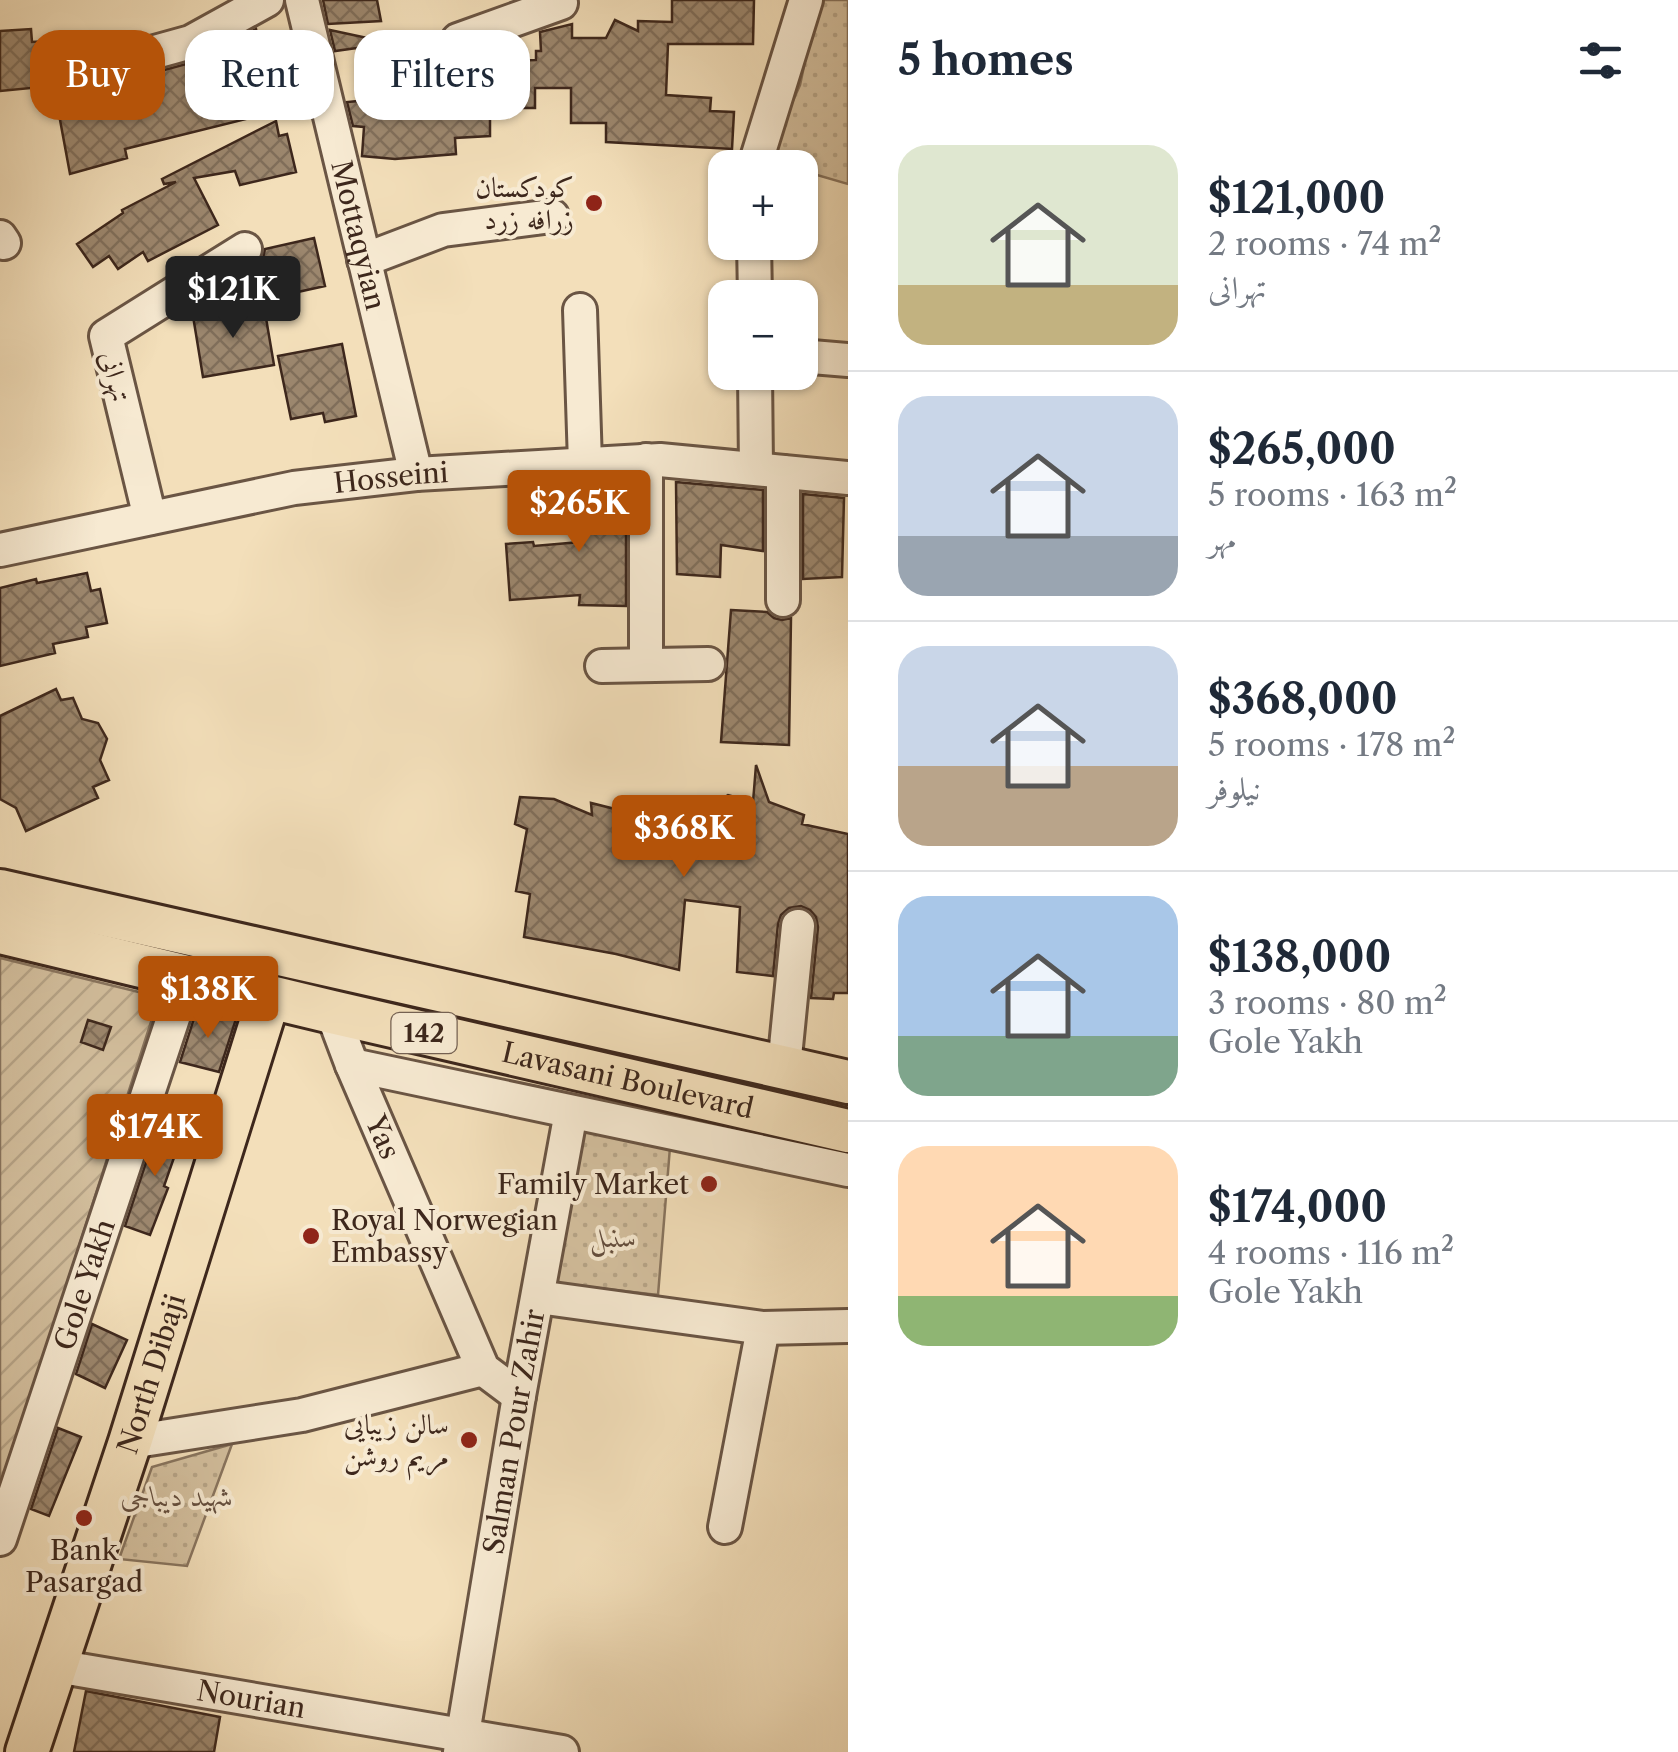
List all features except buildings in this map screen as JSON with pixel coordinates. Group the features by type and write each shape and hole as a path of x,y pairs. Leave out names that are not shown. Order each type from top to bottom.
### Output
{"main road":[{"name":"Lavasani Boulevard","path":"0,891 848,1082"},
{"name":"Lavasani Boulevard","path":"0,932 848,1131"},
{"name":"North Dibaji","path":"27,1752 130,1442 270,997"}],"street":[{"path":"165,49 190,42 267,0"},
{"name":"Mottaqyian","path":"302,0 416,474"},
{"path":"759,150 806,0"},
{"path":"485,30 560,2"},
{"path":"364,260 443,230 552,216"},
{"name":"تهرانی","path":"150,518 106,336 245,248"},
{"path":"580,310 586,463"},
{"path":"818,358 848,360"},
{"path":"758,390 782,600"},
{"path":"646,460 646,665"},
{"name":"Hosseini","path":"0,550 294,488 416,474 646,460 848,478"},
{"path":"602,666 708,664"},
{"path":"784,1067 798,926"},
{"name":"Gole Yakh","path":"0,1539 187,976"},
{"name":"Yas","path":"332,1012 483,1369 519,1396"},
{"path":"352,1065 848,1170"},
{"name":"Salman Pour Zahir","path":"461,1744 571,1112"},
{"path":"538,1297 763,1328 848,1326"},
{"path":"725,1527 763,1328"},
{"path":"130,1442 302,1415 483,1369"},
{"name":"Nourian","path":"56,1666 461,1744 562,1752"}],"green space":[{"path":"818,0 848,0 848,184 818,175 818,150 777,150 775,140 800,85"},
{"path":"0,958 159,997 0,1492"},
{"name":"سنبل","path":"584,1131 670,1147 658,1295 555,1283"},
{"name":"شهید دیباجی","path":"232,1444 187,1566 119,1559 152,1467"}],"place":[{"name":"کودکستان زرافه زرد","path":"594,203"},
{"name":"Family Market","path":"709,1184"},
{"name":"Royal Norwegian Embassy","path":"311,1236"},
{"name":"سالن زیبایی مریم روشن","path":"469,1440"},
{"name":"Bank Pasargad","path":"84,1518"}]}
